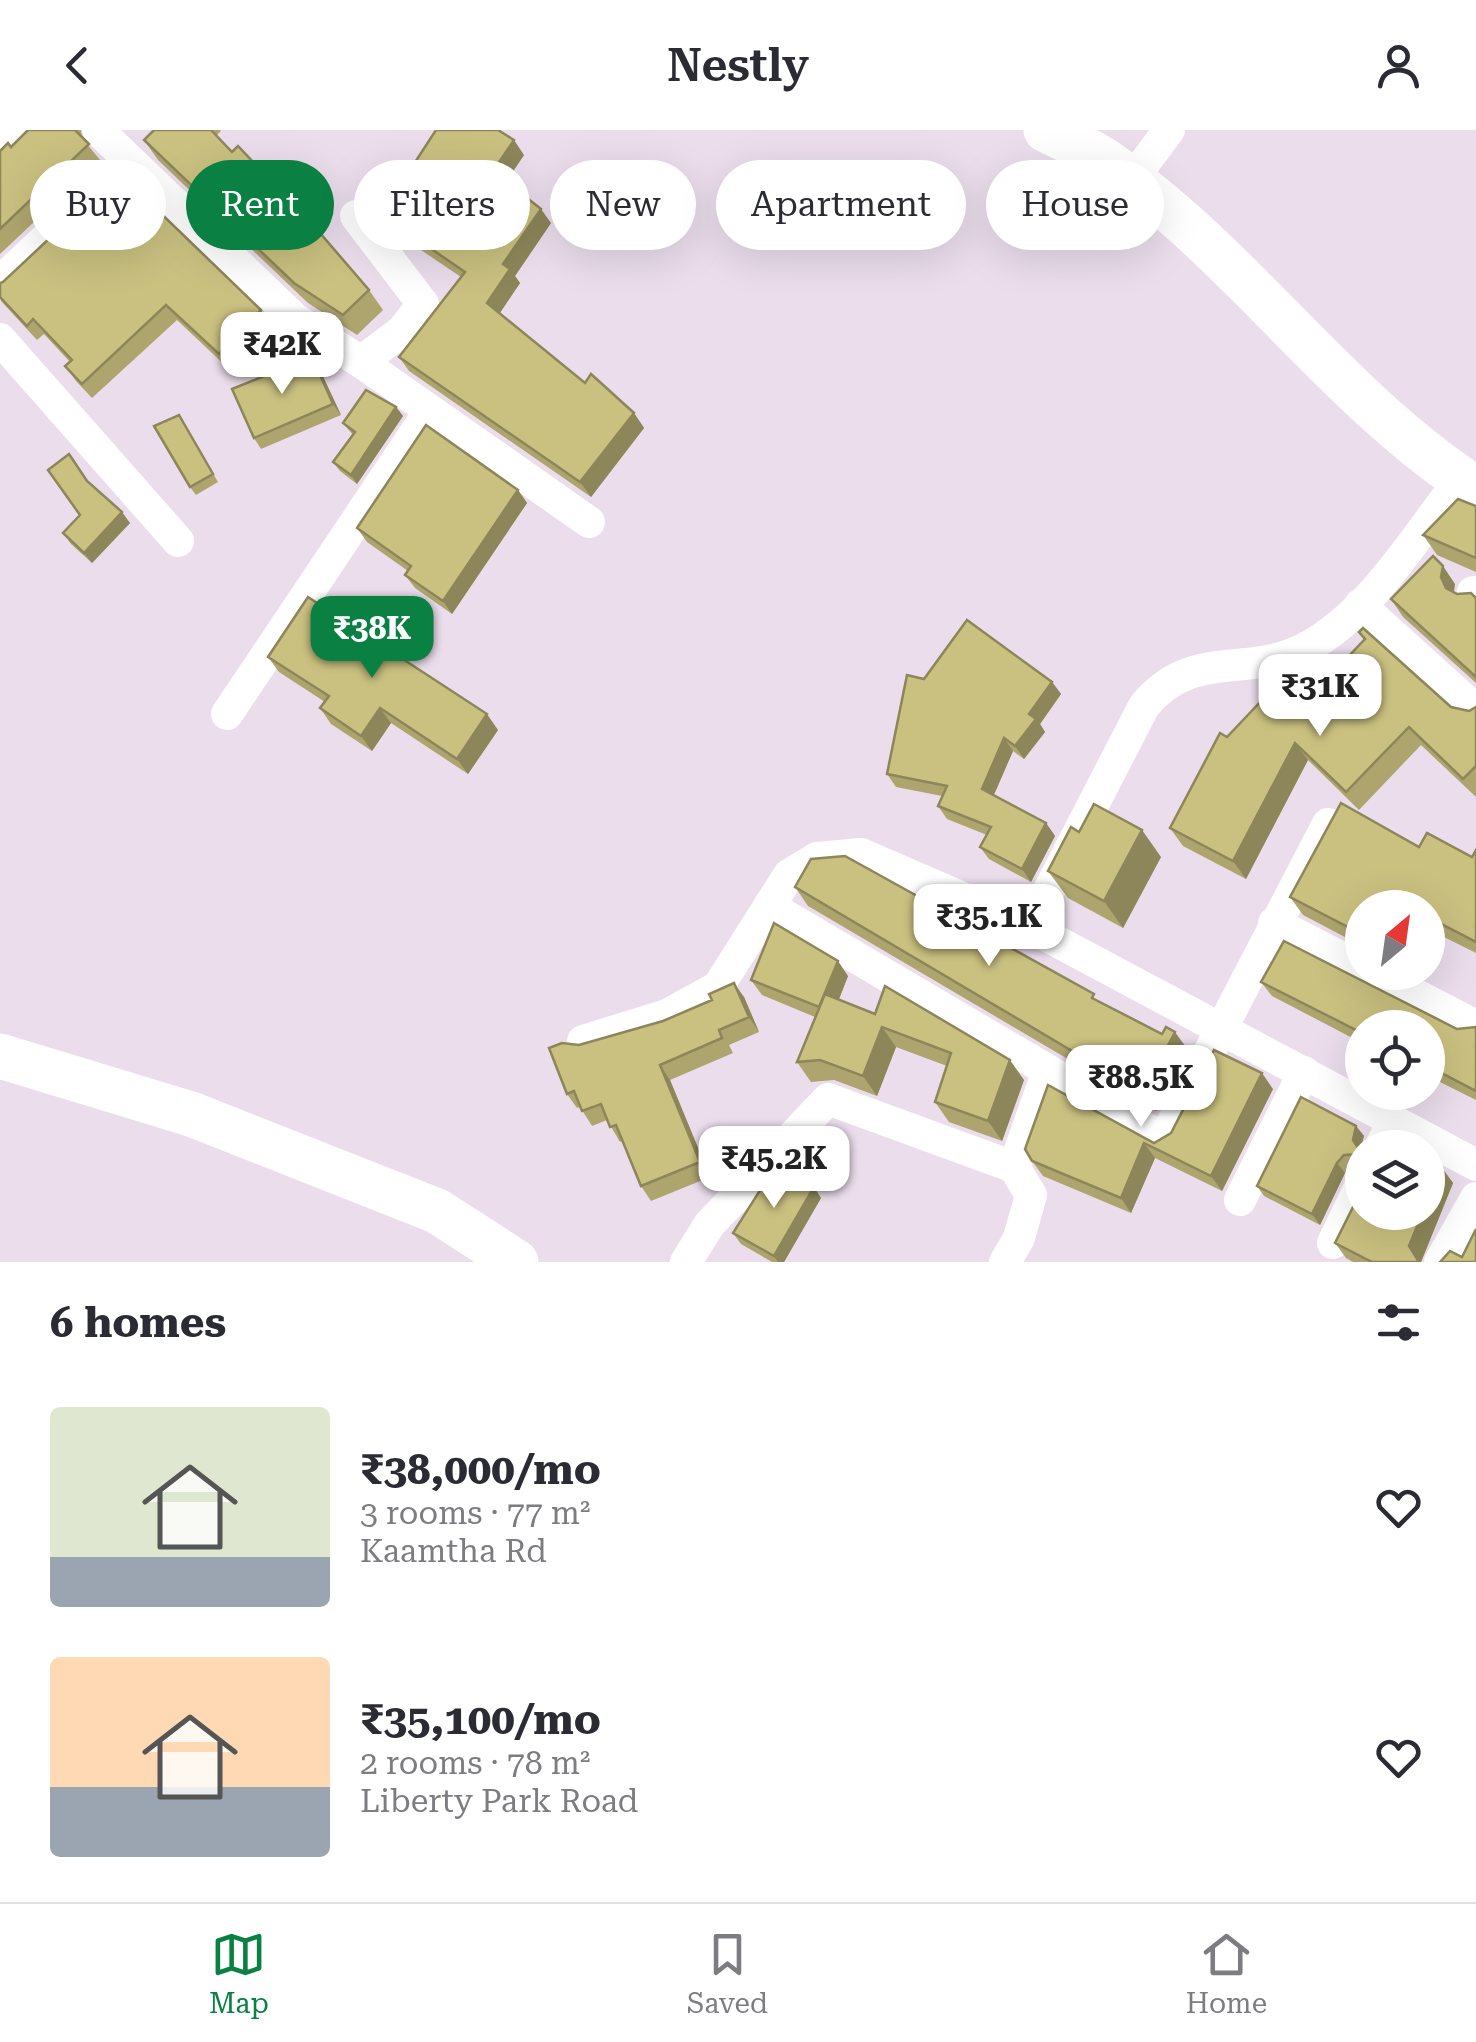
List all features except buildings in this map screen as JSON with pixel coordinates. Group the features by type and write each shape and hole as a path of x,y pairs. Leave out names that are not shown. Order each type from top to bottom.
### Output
{"street":[{"path":"0,146 14,130"},
{"path":"98,130 129,160"},
{"path":"1046,130 1105,160"},
{"path":"1147,160 1168,130"},
{"path":"166,195 295,319 589,522"},
{"path":"1030,927 1144,706 1163,683 1195,670 1264,661 1306,648 1360,606 1468,484 1374,412 1164,208"},
{"path":"0,282 34,250"},
{"path":"361,362 402,331 423,304 382,250"},
{"path":"0,338 178,540"},
{"path":"227,714 430,411"},
{"path":"1360,606 1476,710"},
{"path":"769,906 1164,1139 1328,824"},
{"path":"583,1041 667,1015 718,987 789,875 818,858 862,854 1030,927 1222,1028 1304,1072 1382,1130"},
{"path":"1274,922 1345,959"},
{"path":"1407,990 1476,1026"},
{"path":"0,1056 191,1114 402,1197 437,1211 516,1262"},
{"path":"1014,1167 1048,1071"},
{"path":"1240,1200 1304,1072"},
{"path":"686,1262 709,1225 828,1099 1014,1167 1031,1195 1019,1238 1005,1262"},
{"path":"1445,1154 1476,1165"},
{"path":"1440,1262 1476,1198"},
{"path":"1334,1242 1345,1219"}]}
